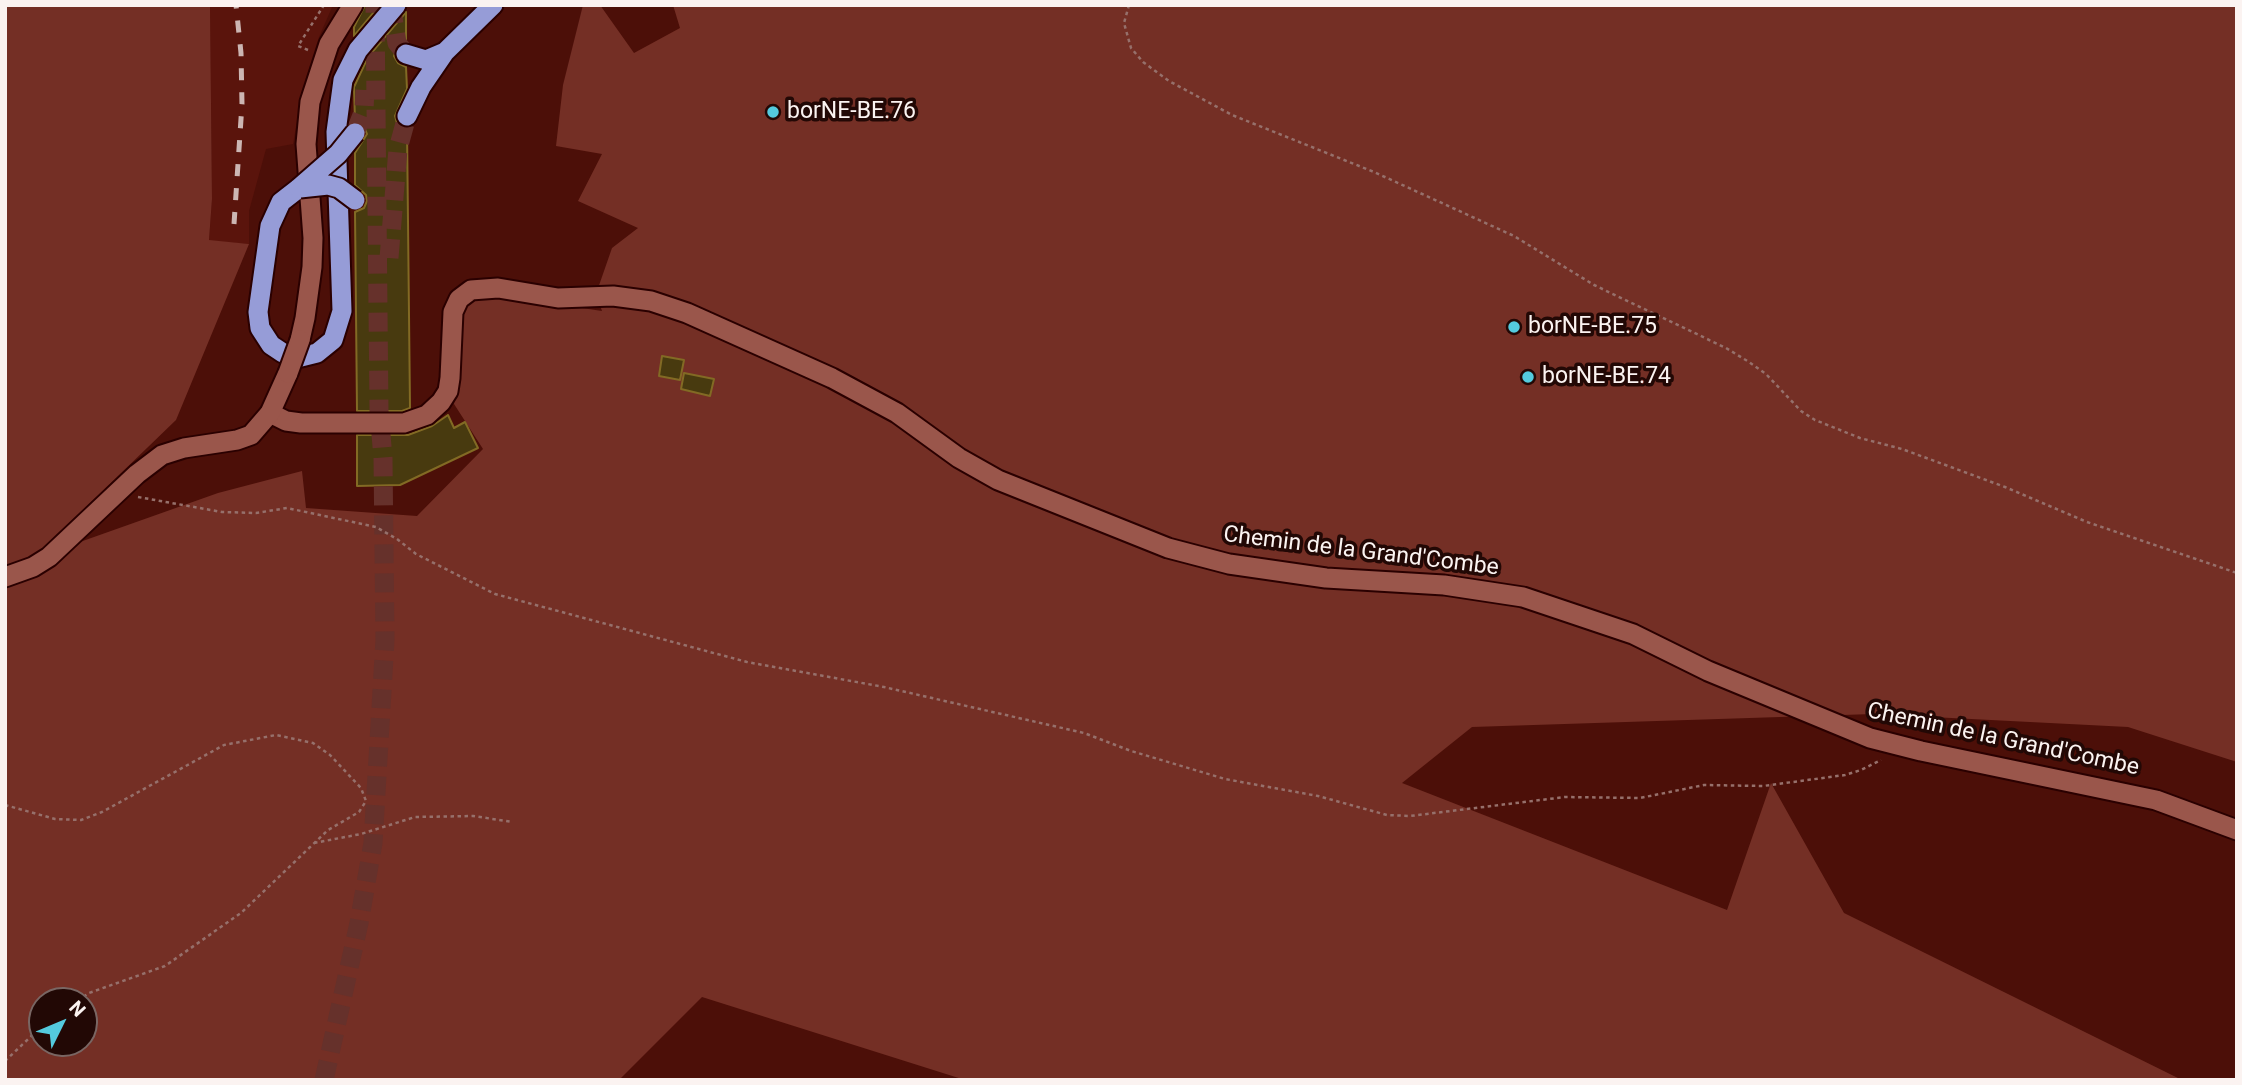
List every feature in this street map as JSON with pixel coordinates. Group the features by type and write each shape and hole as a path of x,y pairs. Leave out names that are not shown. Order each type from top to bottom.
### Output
{"highway":[{"path":"355,132 338,154 299,188 281,202 270,226 258,312 260,328 271,345 283,353 301,357 317,353 333,340 342,311 336,132 343,80 358,50 396,5"},
{"path":"407,116 421,87 446,52 493,5"},
{"path":"406,54 426,60 446,52"},
{"path":"299,188 328,185 339,188 355,200"}],"street":[{"path":"5,577 49,558 149,463 173,450 244,438 257,430 270,413 300,340 312,267 313,238 306,144 310,102 329,44 352,5"},
{"name":"Chemin de la Grand'Combe","path":"270,413 286,421 301,423 404,423 428,415 448,391 454,308 463,295 471,290 498,288 558,298 613,296 651,301 687,313 832,378 897,413 959,458 998,480 1168,548 1229,564 1326,578 1432,584 1522,597 1633,634 1709,671 1846,730 1902,747 2133,794 2168,803 2237,830"}],"path":[{"path":"302,48 298,46 324,5"},
{"path":"1129,5 1124,23 1131,48 1143,62 1169,81 1233,115 1374,172 1514,236 1594,285 1726,348 1749,362 1766,374 1801,411 1815,420 1860,438 1902,449 1994,482 2099,526 2237,573"},
{"path":"123,487 143,499 222,512 256,513 287,508 376,527 416,554 495,594 747,662 884,687 1084,733 1131,751 1225,779 1318,796 1387,815 1410,816 1565,797 1640,797 1704,785 1763,786 1853,772 1874,764 1902,747"},
{"path":"5,805 55,818 81,820 103,812 225,745 276,734 313,743 330,755 361,788 366,801 359,812 327,830 241,913 165,966 98,990"},
{"path":"314,843 361,834 415,817 473,816 513,822"},
{"path":"5,1061 28,1039"}],"shaded area":[{"path":"5,5 210,5 212,199 209,240 249,244 176,420 32,559 218,493 302,471 306,508 417,516 483,449 454,404 461,311 475,296 502,296 602,311 596,294 612,248 638,228 578,201 602,154 556,146 563,85 583,5 600,5 634,53 680,28 673,5 2237,5 2237,762 2128,727 1873,714 1472,727 1402,783 1727,910 1771,783 1844,913 2182,1080 965,1080 702,997 619,1080 5,1080"},
{"path":"210,5 333,5 319,37 302,90 293,144 266,149 249,211 249,244 209,241 212,199"}],"building":[{"path":"365,5 380,5 354,36 354,27"},
{"path":"406,12 406,42 397,46 394,56 398,63 406,67 407,89 395,116 397,123 407,128 410,408 402,411 357,411 355,212 364,208 367,201 366,195 355,185 355,153 367,134 363,124 355,121 354,87 368,57"},
{"path":"662,356 684,360 680,380 659,376"},
{"path":"684,373 714,379 710,396 681,389"},
{"path":"448,415 454,428 465,422 478,448 400,485 357,486 357,435 408,435 432,426"}],"tunnel":[{"path":"324,1080 359,923 373,843 385,640 383,458 379,411 375,5"},
{"path":"391,5 397,43 406,54"},
{"path":"355,133 364,110 365,90"},
{"path":"389,258 398,149 407,116"}],"railway":[{"path":"234,224 242,104 236,5"}],"place":[{"name":"borNE-BE.76","path":"773,112"},
{"name":"borNE-BE.75","path":"1514,327"},
{"name":"borNE-BE.74","path":"1528,377"}]}
